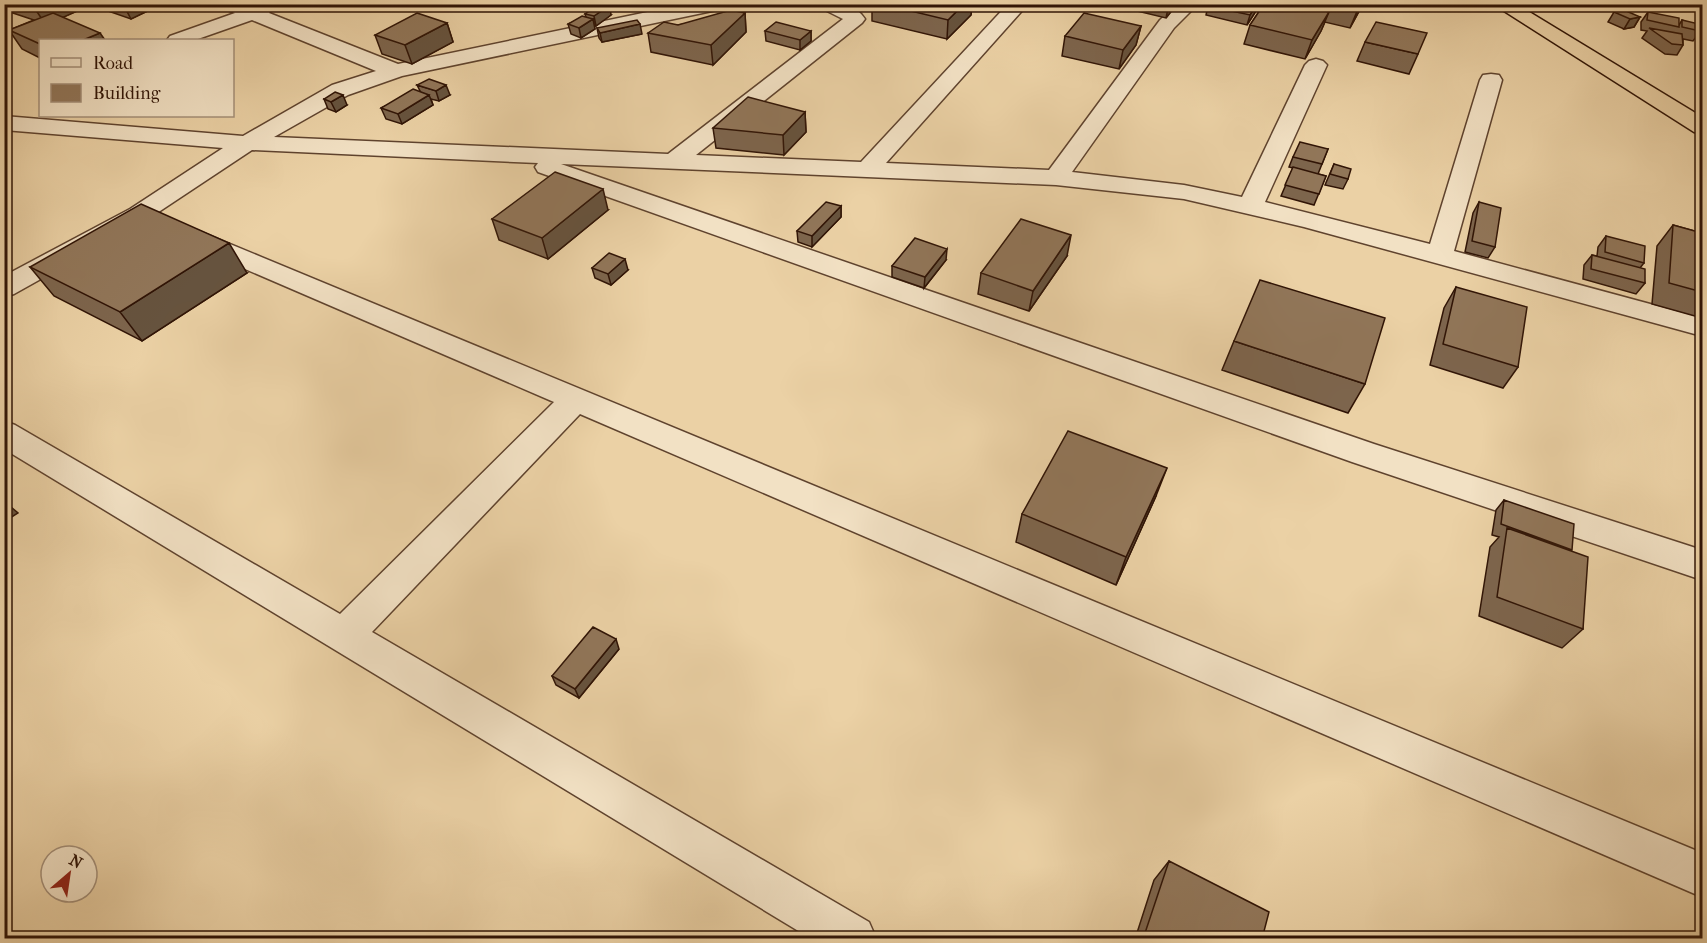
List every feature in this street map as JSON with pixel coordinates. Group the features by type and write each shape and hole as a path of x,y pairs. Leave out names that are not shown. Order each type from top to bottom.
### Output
{"highway":[{"path":"1502,4 1702,127"}],"street":[{"path":"230,4 396,72"},
{"path":"180,39 277,4"},
{"path":"4,288 139,214 247,143 340,90 396,72 717,4"},
{"path":"672,162 855,20 854,17 828,4"},
{"path":"866,171 1019,4"},
{"path":"1056,178 1167,24 1189,4"},
{"path":"1250,207 1316,65"},
{"path":"1440,255 1491,80"},
{"path":"4,123 247,143 1056,178 1184,192 1440,255 1702,327"},
{"path":"514,155 1363,453 1702,565"},
{"path":"139,214 1702,875"},
{"path":"344,635 576,399"},
{"path":"4,433 853,939"}],"building":[{"path":"600,4 610,5 594,16 585,14"},
{"path":"882,4 964,4 948,20"},
{"path":"1209,4 1257,4 1250,15 1208,6"},
{"path":"1264,4 1295,4 1329,12 1312,40 1250,25"},
{"path":"1336,4 1361,4 1358,9"},
{"path":"731,10 745,13 711,45 648,33 664,22 678,25"},
{"path":"1624,10 1640,17 1630,19 1614,12"},
{"path":"1648,12 1679,18 1679,27 1647,20"},
{"path":"53,13 100,33 85,39 39,39 39,44 9,30"},
{"path":"417,13 447,23 405,45 375,35"},
{"path":"1084,13 1141,26 1123,50 1065,36"},
{"path":"582,16 593,19 579,28 568,24"},
{"path":"637,20 640,24 600,33 597,28"},
{"path":"1682,20 1699,24 1700,31 1682,27"},
{"path":"776,22 811,31 800,40 765,31"},
{"path":"1376,22 1427,33 1418,54 1365,42"},
{"path":"1649,28 1682,34 1683,45 1672,44"},
{"path":"429,79 446,85 436,91 417,85"},
{"path":"413,89 429,95 398,114 381,108"},
{"path":"335,92 343,95 331,102 324,99"},
{"path":"748,97 805,112 783,135 713,128"},
{"path":"1300,142 1328,149 1322,164 1293,157"},
{"path":"1334,164 1351,169 1348,179 1330,174"},
{"path":"1293,167 1326,176 1319,194 1285,185"},
{"path":"555,172 603,189 542,238 492,219"},
{"path":"826,202 841,206 812,236 797,231"},
{"path":"1479,202 1501,208 1495,247 1472,241"},
{"path":"141,204 229,243 120,312 30,267"},
{"path":"1021,219 1071,235 1033,291 981,273"},
{"path":"1673,225 1702,233 1702,292 1669,283"},
{"path":"1606,236 1645,246 1644,263 1605,252"},
{"path":"915,238 947,249 925,277 892,266"},
{"path":"609,253 625,259 608,274 592,268"},
{"path":"1592,255 1645,269 1645,283 1591,269"},
{"path":"1260,280 1385,318 1365,384 1234,341"},
{"path":"1456,287 1527,307 1518,367 1443,344"},
{"path":"1068,431 1167,468 1126,557 1022,514"},
{"path":"1504,500 1574,524 1572,550 1501,524"},
{"path":"1507,528 1588,557 1583,629 1497,597"},
{"path":"593,627 616,639 575,689 552,676"},
{"path":"1169,861 1269,912 1262,939 1143,939"}]}
